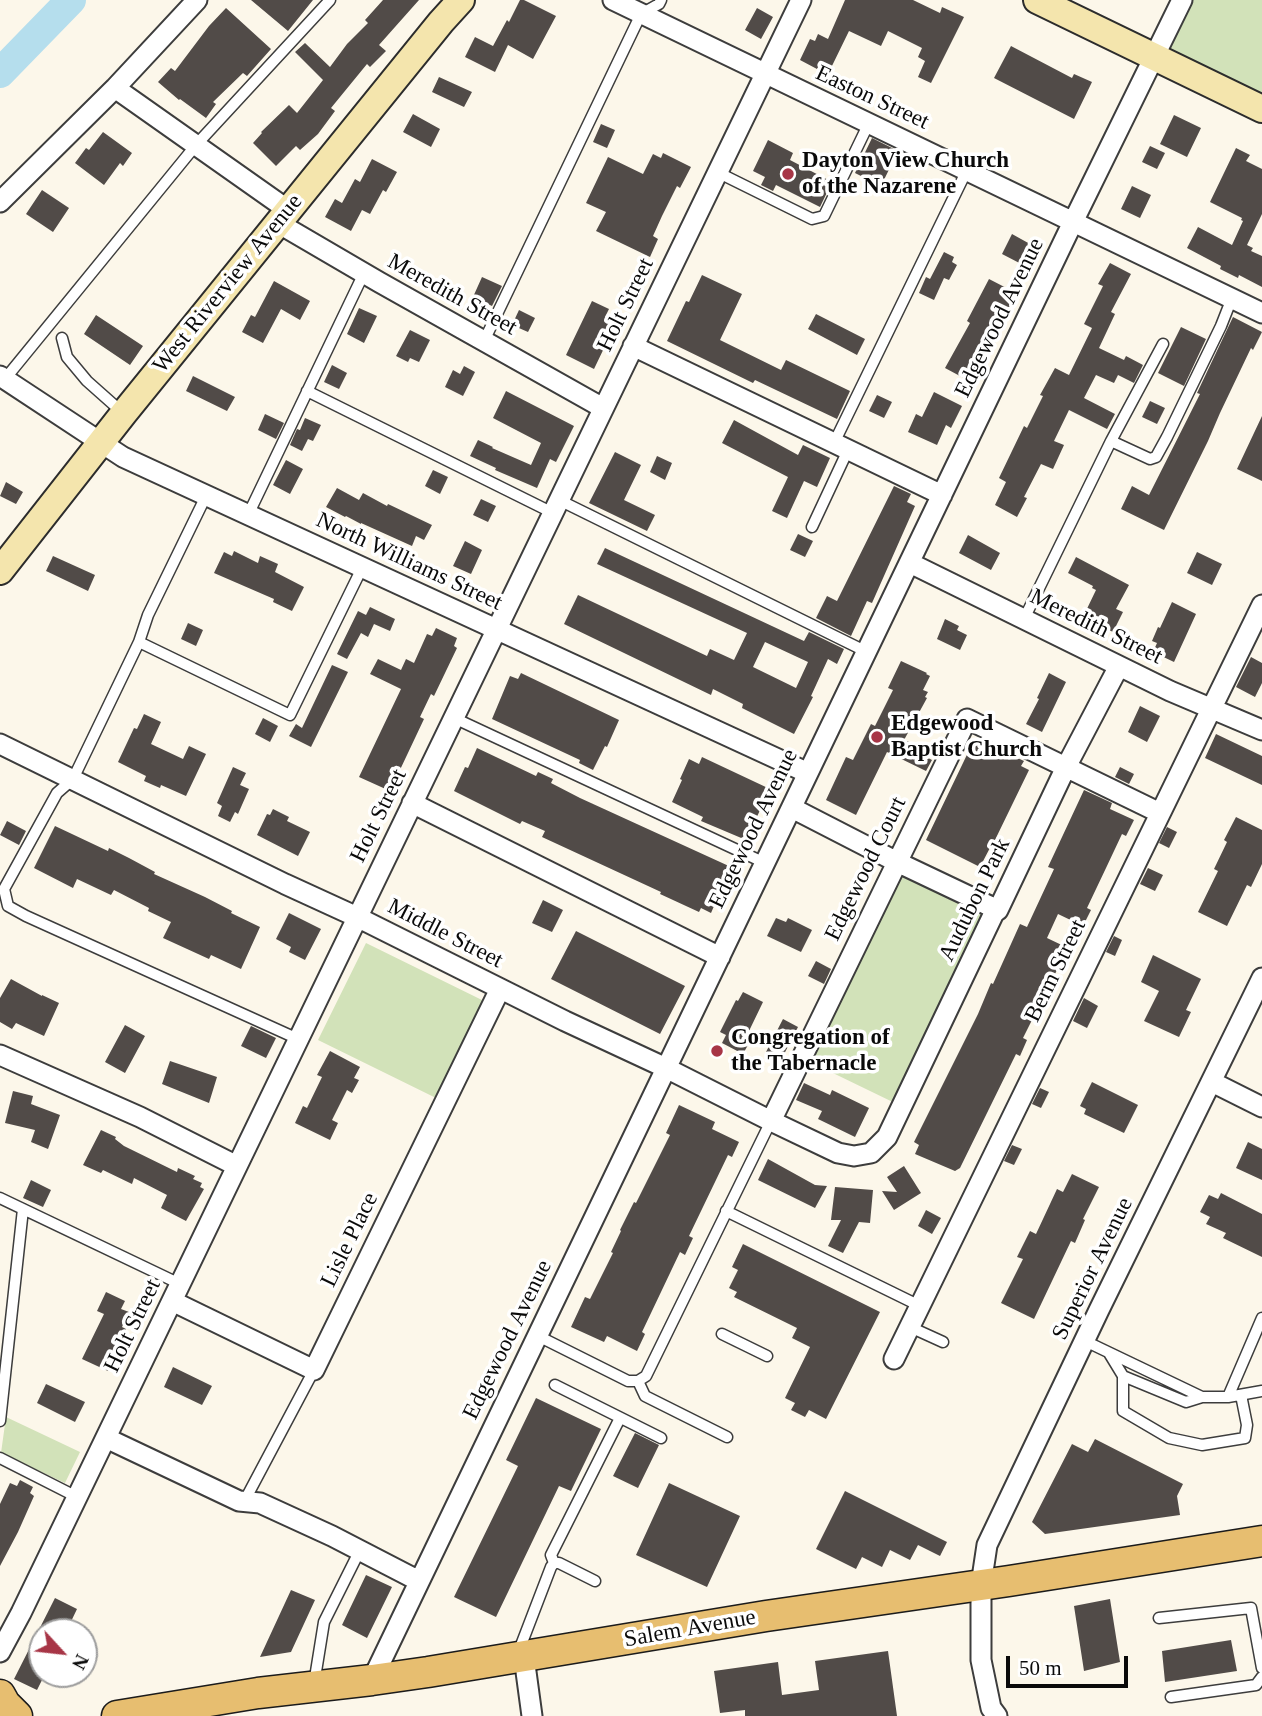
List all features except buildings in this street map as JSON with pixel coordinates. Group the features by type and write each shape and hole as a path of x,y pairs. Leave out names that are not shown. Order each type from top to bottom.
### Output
{"main road":[{"name":"Salem Avenue","path":"117,1716 258,1693 372,1680 520,1658 771,1616 1262,1541"},
{"path":"0,1695 17,1716"}],"street":[{"path":"0,202 197,0"},
{"name":"West Riverview Avenue","path":"0,572 100,442 461,0"},
{"name":"Easton Street","path":"613,0 1262,313"},
{"name":"Holt Street","path":"0,1652 106,1438 800,0"},
{"path":"1037,0 1262,109"},
{"name":"Edgewood Avenue","path":"372,1680 1182,0"},
{"name":"Meredith Street","path":"114,88 196,145 283,216 364,273 603,408"},
{"path":"634,346 942,495"},
{"name":"North Williams Street","path":"2,377 123,457 808,774"},
{"name":"Meredith Street","path":"910,563 1170,691 1262,730"},
{"name":"Berm Street","path":"894,1359 1262,605"},
{"name":"Audubon Park","path":"871,1153 887,1137 1066,767 1119,666"},
{"name":"Edgewood Court","path":"771,1121 967,719 1160,813"},
{"name":"Middle Street","path":"0,744 838,1153 854,1156 871,1153"},
{"path":"412,803 720,957"},
{"path":"792,808 998,910"},
{"name":"Superior Avenue","path":"997,1716 991,1708 982,1660 981,1585 987,1545 1262,978"},
{"name":"Lisle Place","path":"314,1370 500,989"},
{"path":"0,1055 140,1117 237,1166"},
{"path":"1212,1082 1262,1107"},
{"path":"176,1293 314,1370"},
{"path":"106,1438 239,1501 260,1503 419,1581"},
{"path":"0,1614 21,1613"},
{"path":"520,1658 532,1716"}],"lane":[{"path":"2,377 196,145 330,0"},
{"path":"484,341 641,14 659,4 661,0"},
{"path":"717,172 812,219 824,216 869,123"},
{"path":"812,527 841,447 967,170"},
{"path":"248,515 364,273"},
{"path":"1111,440 1150,459 1156,457 1232,298"},
{"path":"62,338 67,357 87,381 124,413"},
{"path":"1024,619 1111,440 1163,344"},
{"path":"307,391 867,652"},
{"path":"206,496 73,779 57,793 4,889 8,906 26,916 299,1039"},
{"path":"139,642 290,715 362,568"},
{"path":"454,718 765,863"},
{"path":"538,1336 628,1381 638,1381 646,1376 771,1121"},
{"path":"0,1198 176,1293"},
{"path":"0,1421 23,1209"},
{"path":"726,1211 920,1306"},
{"path":"1228,1397 1262,1318"},
{"path":"910,1327 943,1342"},
{"path":"722,1334 767,1356"},
{"path":"1085,1341 1202,1397"},
{"path":"1109,1353 1123,1376 1123,1411 1169,1438 1202,1445 1245,1438 1247,1425 1241,1395"},
{"path":"245,1500 314,1370"},
{"path":"1123,1376 1186,1402 1202,1397 1228,1397 1262,1391"},
{"path":"638,1381 645,1396 727,1437"},
{"path":"555,1385 661,1438"},
{"path":"554,1563 551,1555 620,1418"},
{"path":"0,1458 77,1497"},
{"path":"314,1687 324,1622 360,1550"},
{"path":"554,1563 595,1581"},
{"path":"520,1658 554,1563"},
{"path":"1159,1618 1251,1608 1262,1668"},
{"path":"1171,1697 1256,1685 1262,1676"}],"green space":[{"path":"1182,0 1262,0 1262,109 1155,56"},
{"path":"897,866 994,913 901,1106 804,1059"},
{"path":"366,943 484,1001 436,1098 318,1040"},
{"path":"6,1417 80,1452 65,1483 1,1453"}],"waterway":[{"path":"0,73 71,0"}],"place":[{"name":"Dayton View Church of the Nazarene","path":"788,174"},
{"name":"Edgewood Baptist Church","path":"877,737"},
{"name":"Congregation of the Tabernacle","path":"717,1051"}]}
